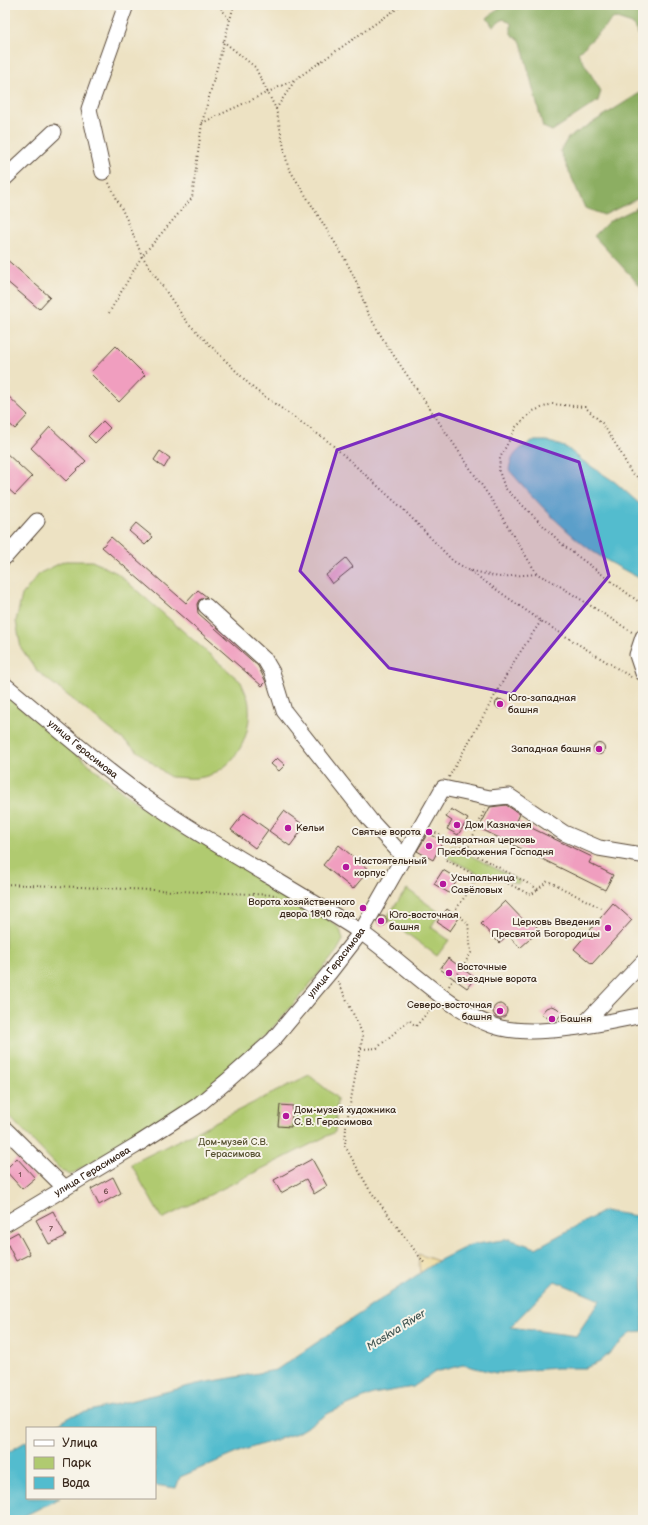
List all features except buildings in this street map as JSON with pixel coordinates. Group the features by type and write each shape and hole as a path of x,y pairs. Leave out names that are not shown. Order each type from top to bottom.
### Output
{"street":[{"path":"103,172 89,109 126,5"},
{"path":"5,178 54,132"},
{"path":"5,556 37,521"},
{"path":"206,606 265,660 272,672 284,710 370,820 403,856"},
{"path":"640,635 637,655 642,673"},
{"name":"улица Герасимова","path":"5,685 156,806 360,932 330,972 273,1040 206,1099 135,1146 5,1224"},
{"path":"641,856 599,848 564,833 509,796 490,798 443,788 403,856 380,901 360,932 455,1005 484,1021 502,1028 522,1030 583,1026 643,1015"},
{"path":"583,1026 643,962"},
{"path":"5,1129 65,1188"}],"path":[{"path":"219,5 229,20"},
{"path":"109,313 142,256 192,198 202,123 234,5"},
{"path":"202,123 296,79 402,5"},
{"path":"223,41 255,67 276,109 288,167 345,260 358,285 367,312 386,344 491,499 537,574"},
{"path":"276,109 296,79"},
{"path":"103,172 129,224 142,256 186,321 254,389 329,442 402,508 453,561 469,570 541,621 630,677 642,673"},
{"path":"643,482 630,471 620,451 602,423 585,407 552,404 533,411 516,427 500,458 499,471 505,488 564,546 643,605"},
{"path":"469,570 498,577 537,574 556,583 632,632 640,635"},
{"path":"443,788 515,660 541,621"},
{"path":"467,850 490,798"},
{"path":"420,826 538,889"},
{"path":"446,860 478,878 488,882 503,881 531,895 548,881 601,908"},
{"path":"456,977 470,953 468,923 454,912 478,878"},
{"path":"5,884 278,896"},
{"path":"330,972 338,981 363,1035 346,1126 345,1146 369,1189 425,1264"},
{"path":"361,1049 377,1048 409,1020 416,1026 430,1009"}],"highlighted area":[{"path":"439,414 579,462 609,576 512,694 389,668 300,571 337,450"}],"green space":[{"path":"503,5 643,5 643,42 632,24 614,18 578,53 601,91 598,101 552,131 543,127 521,42 511,34 511,23 503,19 493,27 487,18"},
{"path":"643,91 643,196 604,215 585,208 560,151 568,138"},
{"path":"643,205 643,289 594,236 608,222"},
{"path":"65,561 92,561 117,573 241,682 249,703 247,730 238,752 221,769 210,775 198,778 170,777 37,671 21,648 16,621 22,595 40,573"},
{"path":"5,695 125,794 171,828 208,846 328,919 340,929 343,940 337,951 282,1018 252,1049 220,1078 185,1105 70,1175 62,1171 5,1112"},
{"path":"452,846 520,881 518,884 500,878 489,879 446,857"},
{"path":"407,889 440,913 431,927 449,940 437,956 386,918"},
{"name":"Дом-музей С.В. Герасимова","path":"309,1075 337,1098 335,1132 162,1219 131,1164"}],"sand":[{"path":"418,1254 438,1261 420,1273"}],"water":[{"path":"532,441 547,441 567,448 583,461 615,482 643,507 643,580 604,559 569,533 528,492 509,470 510,464 516,452"},
{"name":"Moskva River","path":"604,1211 643,1217 643,1331 632,1332 600,1362 585,1368 556,1368 496,1373 463,1365 435,1372 413,1387 373,1394 329,1413 297,1433 241,1451 180,1477 176,1488 156,1485 156,1427 53,1427 74,1415 197,1384 276,1370 438,1261 470,1245 509,1239 536,1248","holes":["555,1281 600,1300 576,1336 510,1327"]},
{"path":"26,1442 26,1499 58,1499 16,1520 5,1520 5,1454"}],"place":[{"name":"Юго-западная башня","path":"500,704"},
{"name":"Западная башня","path":"599,749"},
{"name":"Дом Казначея","path":"457,825"},
{"name":"Кельи","path":"288,828"},
{"name":"Святые ворота","path":"429,832"},
{"name":"Надвратная церковь Преображения Господня","path":"429,846"},
{"name":"Настоятельный корпус","path":"346,867"},
{"name":"Усыпальница Савёловых","path":"443,884"},
{"name":"Ворота хозяйственного двора 1890 года","path":"363,908"},
{"name":"Юго-восточная башня","path":"381,921"},
{"name":"Церковь Введения Пресвятой Богородицы","path":"608,928"},
{"name":"Восточные въездные ворота","path":"449,973"},
{"name":"Северо-восточная башня","path":"500,1011"},
{"name":"Башня","path":"552,1019"},
{"name":"Дом-музей художника С. В. Герасимова","path":"286,1116"}]}
